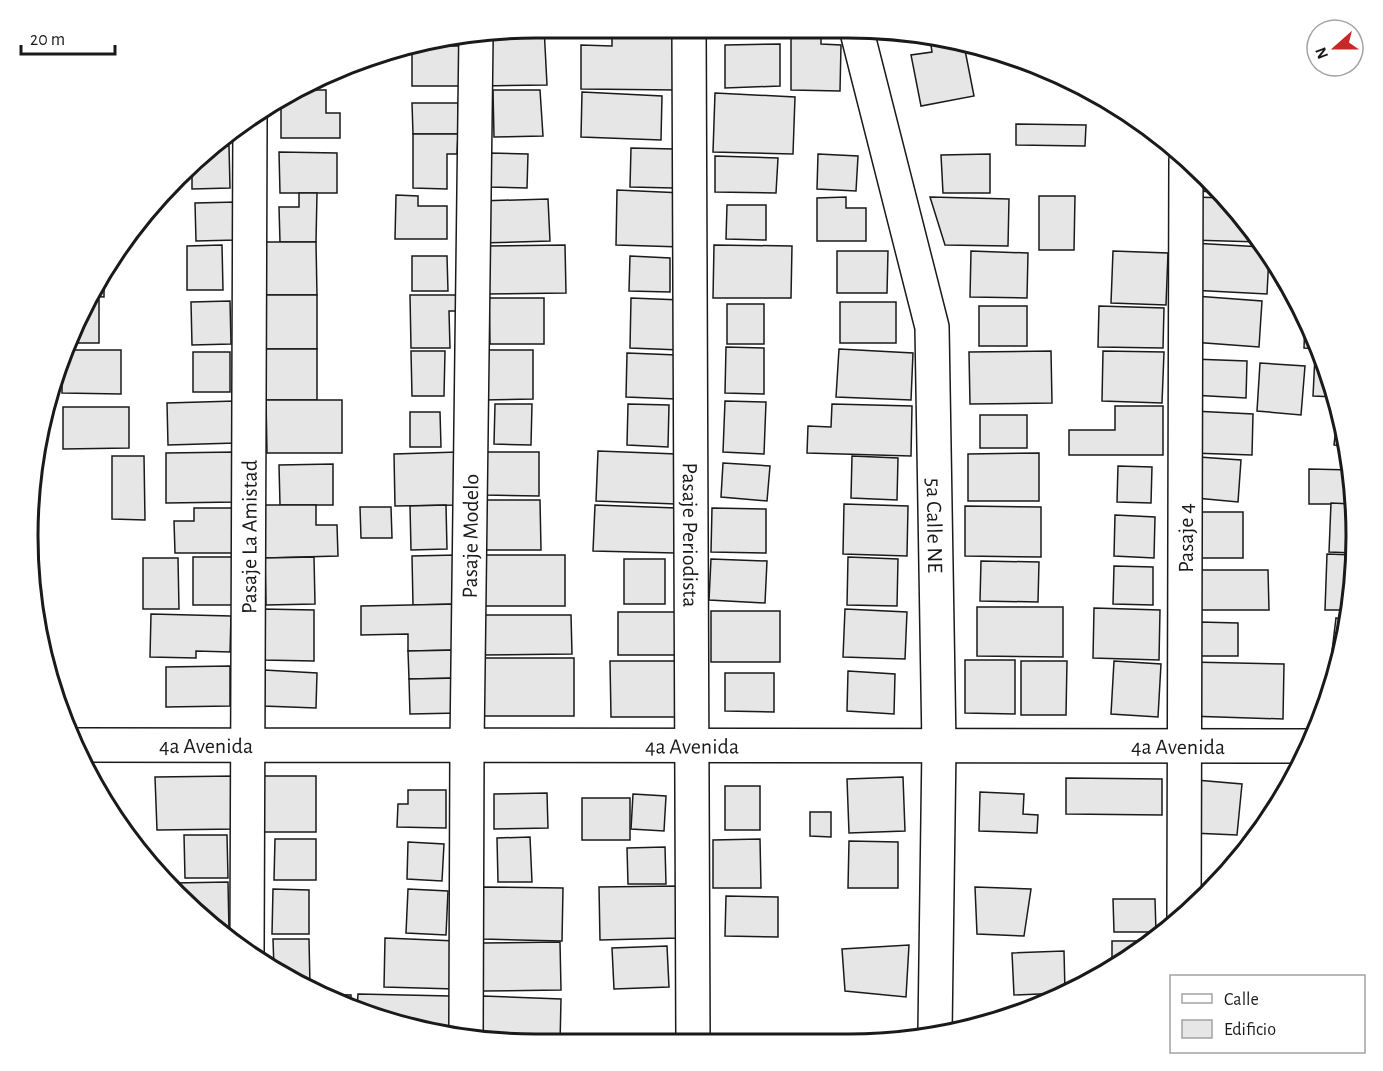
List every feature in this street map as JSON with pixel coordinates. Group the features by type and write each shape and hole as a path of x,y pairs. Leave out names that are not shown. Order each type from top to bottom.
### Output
{"street":[{"name":"Pasaje Periodista","path":"689,38 693,1034"},
{"name":"5a Calle NE","path":"859,38 932,327 939,746 935,1026"},
{"name":"Pasaje Modelo","path":"466,1028 467,745 476,41"},
{"name":"Pasaje La Amistad","path":"247,942 250,127"},
{"name":"Pasaje 4","path":"1184,903 1186,170"},
{"name":"4a Avenida","path":"84,745 1299,746"}],"building":[{"path":"545,38 547,85 482,86 482,41"},
{"path":"612,38 677,38 677,90 581,89 581,45 612,46"},
{"path":"791,38 821,38 821,44 841,45 840,91 791,90"},
{"path":"780,44 780,86 725,88 725,45"},
{"path":"931,45 965,52 974,96 921,106 911,55 932,52"},
{"path":"445,46 460,46 460,86 412,86 412,53"},
{"path":"313,90 326,90 326,113 340,113 340,138 281,138 281,107"},
{"path":"493,90 540,90 543,136 494,137"},
{"path":"582,92 662,96 661,140 581,137"},
{"path":"715,93 795,97 793,154 713,152"},
{"path":"412,103 458,103 458,134 413,134"},
{"path":"1016,124 1086,125 1085,146 1016,145"},
{"path":"413,134 458,134 457,154 447,154 447,189 413,188"},
{"path":"225,146 229,146 230,188 192,189 192,175"},
{"path":"631,148 674,149 673,188 630,187"},
{"path":"279,152 337,153 337,193 280,193"},
{"path":"489,153 528,154 527,188 488,187"},
{"path":"818,154 858,156 856,191 817,189"},
{"path":"990,154 990,193 943,193 941,155"},
{"path":"715,156 778,158 776,193 715,192"},
{"path":"1191,174 1208,192 1190,191"},
{"path":"617,190 683,193 682,247 616,245"},
{"path":"299,193 317,193 316,242 280,242 279,207 299,207"},
{"path":"396,195 418,196 418,206 447,206 447,239 395,239"},
{"path":"1039,196 1075,196 1074,250 1039,250"},
{"path":"846,197 846,208 866,208 866,241 817,241 817,198"},
{"path":"930,197 1009,199 1008,246 945,245"},
{"path":"1192,197 1213,198 1250,242 1190,240"},
{"path":"548,199 550,241 480,243 479,201"},
{"path":"237,202 237,240 196,241 195,203"},
{"path":"727,205 766,205 766,240 726,239"},
{"path":"266,242 316,242 317,295 266,295"},
{"path":"1192,243 1253,246 1268,269 1267,294 1190,290"},
{"path":"222,245 223,290 187,290 187,246"},
{"path":"565,245 566,293 484,294 483,246"},
{"path":"714,245 792,246 791,298 713,298"},
{"path":"837,251 888,251 887,293 837,293"},
{"path":"971,251 1028,253 1027,298 970,297"},
{"path":"1113,251 1168,253 1166,305 1111,303"},
{"path":"412,256 447,256 448,291 412,291"},
{"path":"630,256 670,258 670,292 629,291"},
{"path":"104,286 104,297 98,297"},
{"path":"266,295 317,295 317,349 266,349"},
{"path":"410,295 458,295 458,311 449,311 450,348 411,348"},
{"path":"1195,296 1262,301 1259,347 1192,342"},
{"path":"489,298 544,298 544,344 490,344"},
{"path":"631,298 681,300 680,350 630,348"},
{"path":"97,300 99,300 99,343 76,343"},
{"path":"230,301 231,344 192,345 191,302"},
{"path":"840,302 896,302 896,343 840,343"},
{"path":"727,304 764,304 764,344 727,344"},
{"path":"979,306 1027,306 1027,346 979,346"},
{"path":"1099,306 1164,308 1163,348 1098,347"},
{"path":"1304,337 1309,348 1304,348"},
{"path":"726,347 764,348 764,394 725,393"},
{"path":"266,349 317,349 317,400 266,400"},
{"path":"839,349 913,353 911,400 836,397"},
{"path":"73,350 121,350 121,394 62,393 62,381"},
{"path":"483,350 533,350 533,399 483,400"},
{"path":"411,351 445,351 444,396 412,396"},
{"path":"1051,351 1052,403 970,404 969,352"},
{"path":"1103,351 1164,352 1162,403 1102,401"},
{"path":"193,352 230,352 230,392 193,392"},
{"path":"627,353 677,355 676,399 626,397"},
{"path":"1192,359 1247,361 1246,398 1191,395"},
{"path":"1260,363 1305,366 1301,415 1257,411"},
{"path":"1315,363 1326,397 1313,396"},
{"path":"266,400 342,400 342,453 267,453"},
{"path":"235,401 236,443 168,445 167,403"},
{"path":"725,401 766,402 764,454 723,452"},
{"path":"495,404 532,404 531,445 494,444"},
{"path":"628,404 669,405 668,447 627,445"},
{"path":"832,404 912,406 911,456 807,453 808,426 831,427"},
{"path":"1115,406 1163,406 1163,455 1069,455 1069,430 1115,430"},
{"path":"63,407 129,407 129,448 63,449"},
{"path":"1193,411 1253,414 1252,455 1191,453"},
{"path":"410,412 440,412 441,447 410,447"},
{"path":"980,415 1027,415 1027,448 980,448"},
{"path":"598,451 677,454 676,504 596,501"},
{"path":"236,452 237,502 166,503 166,453"},
{"path":"458,452 459,505 395,506 394,454"},
{"path":"484,452 539,452 539,496 484,495"},
{"path":"1039,453 1039,501 968,501 968,454"},
{"path":"112,456 144,456 145,520 112,519"},
{"path":"852,456 898,458 897,500 851,498"},
{"path":"1199,457 1241,460 1238,502 1196,498"},
{"path":"723,463 770,466 767,501 721,497"},
{"path":"333,464 333,505 280,505 279,465"},
{"path":"1118,466 1152,467 1151,503 1117,502"},
{"path":"1309,469 1341,470 1344,504 1309,504"},
{"path":"482,500 540,500 541,550 483,550"},
{"path":"1331,503 1344,504 1345,553 1329,552"},
{"path":"844,504 908,506 907,556 843,554"},
{"path":"264,505 316,505 316,525 337,525 338,556 265,558"},
{"path":"446,505 447,549 411,550 410,506"},
{"path":"595,505 676,508 675,553 593,551"},
{"path":"965,506 1041,507 1041,557 965,556"},
{"path":"360,507 391,507 392,538 361,538"},
{"path":"194,508 238,508 238,553 175,553 174,521 194,521"},
{"path":"712,508 766,509 766,553 711,552"},
{"path":"1190,512 1243,512 1243,558 1189,558"},
{"path":"1115,515 1155,517 1154,558 1114,556"},
{"path":"1327,554 1345,555 1340,610 1325,610"},
{"path":"457,555 458,604 413,605 412,556"},
{"path":"482,555 565,555 565,606 483,606"},
{"path":"193,557 238,557 238,605 193,605"},
{"path":"314,557 315,604 266,605 265,558"},
{"path":"848,557 898,559 897,606 847,605"},
{"path":"143,558 178,558 179,609 143,609"},
{"path":"624,559 665,559 665,604 624,604"},
{"path":"711,559 767,561 765,603 709,600"},
{"path":"981,561 1039,562 1038,602 980,601"},
{"path":"1114,566 1153,567 1153,605 1113,604"},
{"path":"1189,570 1268,570 1269,610 1189,610"},
{"path":"458,604 459,650 408,651 408,634 361,635 361,606"},
{"path":"977,607 1063,607 1063,657 977,656"},
{"path":"1094,608 1160,610 1159,660 1093,658"},
{"path":"262,609 314,610 314,661 262,660"},
{"path":"845,609 907,612 905,659 843,657"},
{"path":"711,611 780,611 780,662 711,662"},
{"path":"618,612 677,612 677,655 618,655"},
{"path":"151,614 231,616 230,652 196,651 196,658 150,657"},
{"path":"481,615 571,615 572,654 481,655"},
{"path":"1336,618 1338,618 1332,650"},
{"path":"1199,622 1238,623 1238,656 1199,656"},
{"path":"459,650 460,678 409,679 408,651"},
{"path":"480,658 574,658 574,716 480,716"},
{"path":"965,660 1015,660 1015,714 965,713"},
{"path":"610,661 677,661 678,717 611,717"},
{"path":"1021,661 1067,661 1066,715 1021,715"},
{"path":"1114,661 1161,664 1158,717 1111,714"},
{"path":"1189,662 1284,664 1283,719 1188,716"},
{"path":"230,666 230,706 166,707 166,667"},
{"path":"264,670 317,673 316,708 263,706"},
{"path":"848,671 895,674 894,714 847,711"},
{"path":"725,673 774,673 774,712 725,711"},
{"path":"460,678 460,713 410,714 409,679"},
{"path":"237,776 238,829 157,830 155,777"},
{"path":"259,776 316,776 316,832 259,832"},
{"path":"903,777 905,831 849,833 847,779"},
{"path":"1066,778 1162,779 1162,815 1066,814"},
{"path":"1196,780 1242,784 1237,835 1192,833"},
{"path":"725,786 760,786 760,830 725,830"},
{"path":"408,790 446,790 446,828 397,827 398,804 408,804"},
{"path":"980,792 1024,794 1023,814 1038,815 1037,833 979,831"},
{"path":"547,793 548,828 494,829 494,794"},
{"path":"633,794 666,796 664,831 631,829"},
{"path":"582,798 630,798 630,840 582,840"},
{"path":"810,812 831,812 831,837 810,836"},
{"path":"184,835 227,835 228,878 185,878"},
{"path":"530,837 532,882 498,882 497,838"},
{"path":"275,839 316,839 316,880 274,880"},
{"path":"760,839 761,888 713,888 713,840"},
{"path":"849,841 898,842 898,888 848,888"},
{"path":"408,842 444,844 442,881 407,879"},
{"path":"665,847 666,884 628,884 627,848"},
{"path":"228,882 229,928 207,910 178,883"},
{"path":"678,886 679,938 600,940 599,887"},
{"path":"483,887 563,888 562,941 483,939"},
{"path":"975,887 1031,889 1024,936 977,934"},
{"path":"273,889 309,890 309,934 272,934"},
{"path":"408,889 448,891 446,935 406,933"},
{"path":"726,896 778,897 778,937 725,936"},
{"path":"1113,899 1155,899 1156,927 1151,931 1114,932"},
{"path":"385,938 456,941 455,989 384,987"},
{"path":"273,939 309,939 310,979 286,967 274,959"},
{"path":"1112,941 1137,941 1124,950 1112,957"},
{"path":"560,942 561,990 483,991 483,943"},
{"path":"909,945 906,997 845,991 842,949"},
{"path":"667,946 669,987 614,989 612,948"},
{"path":"1064,951 1065,983 1043,994 1014,995 1012,953"},
{"path":"358,994 450,996 450,1026 407,1017 358,1001"},
{"path":"483,996 561,999 560,1034 482,1030"}]}
